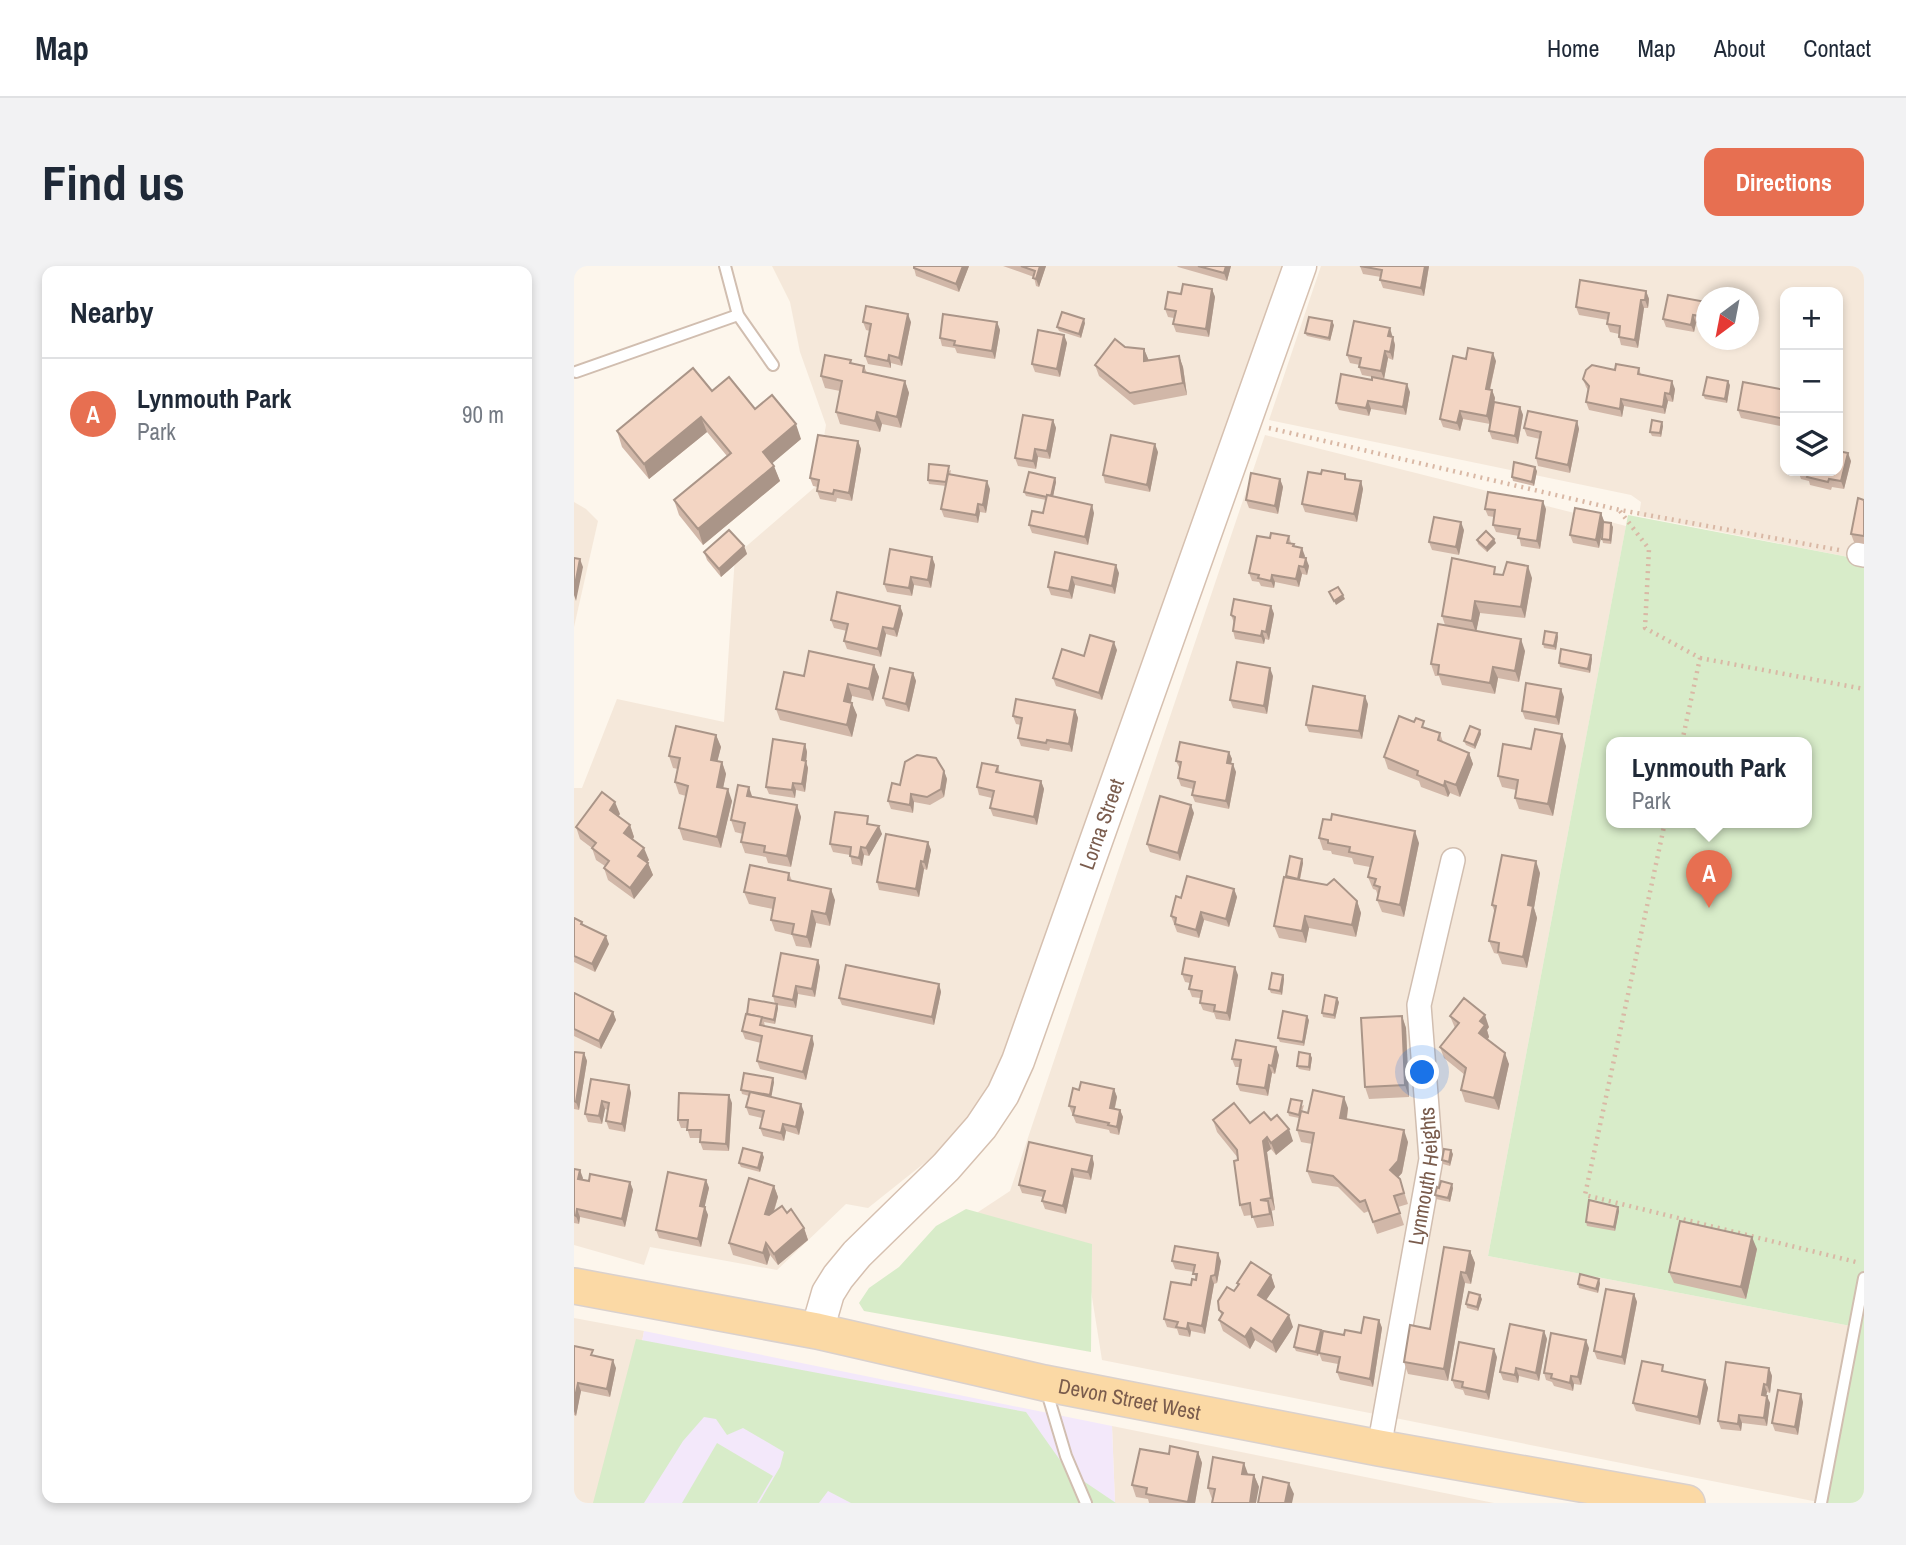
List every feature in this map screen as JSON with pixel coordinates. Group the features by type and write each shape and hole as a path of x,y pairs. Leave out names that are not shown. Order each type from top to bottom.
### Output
{"main road":[{"name":"Devon Street West","path":"574,1286 817,1331 1044,1383 1379,1448 1687,1503"}],"street":[{"name":"Lorna Street","path":"817,1331 828,1293 838,1276 946,1167 981,1127 1003,1094 1018,1061 1300,266"},
{"name":"Lynmouth Heights","path":"1379,1448 1430,1158 1419,1005 1453,860"}],"lane":[{"path":"725,266 738,315 773,365"},
{"path":"576,372 738,315"},
{"path":"1821,1503 1864,1278"},
{"path":"1044,1383 1066,1456 1087,1503"}],"path":[{"path":"1245,423 1620,510 1861,554"},
{"path":"1620,510 1649,549 1645,628 1700,658 1864,689"},
{"path":"1683,737 1700,658"},
{"path":"1664,828 1585,1195 1864,1264"}],"shaded area":[{"path":"772,266 1284,266 991,1110 868,1208 846,1204 777,1270 650,1247 644,1265 574,1245 574,788 582,788 617,699 724,722 735,556 815,487 826,425 800,352 790,302"},
{"path":"1321,266 1864,266 1864,560 1639,516 1641,502 1631,495 1269,420"},
{"path":"1265,435 1626,526 1488,1256 1856,1327 1823,1503 1102,1360 1091,1291 966,1220 1010,1191"},
{"path":"574,502 598,521 574,627"},
{"path":"574,1318 644,1331 612,1503 574,1503"},
{"path":"644,1331 1112,1426 1115,1503 612,1503"},
{"path":"1112,1426 1494,1503 1115,1503"}],"green space":[{"path":"1628,515 1864,560 1864,1503 1823,1503 1856,1327 1488,1256"},
{"path":"966,1209 1092,1244 1091,1352 864,1311 859,1303 869,1288 899,1267 936,1226"},
{"path":"636,1339 1026,1412 1067,1470 1116,1503 851,1503 828,1491 819,1503 759,1503 780,1467 784,1452 743,1428 727,1435 716,1419 704,1417 683,1441 644,1503 593,1503"},
{"path":"717,1443 773,1476 757,1503 682,1503"}],"building":[{"path":"914,266 963,266 956,284"},
{"path":"1021,266 1040,266 1036,279 1033,278 1035,271"},
{"path":"1198,266 1226,266 1224,273"},
{"path":"1360,266 1425,266 1421,288 1380,280 1382,270"},
{"path":"1580,280 1646,291 1645,300 1641,300 1635,340 1619,337 1620,326 1607,324 1609,313 1576,307"},
{"path":"1183,284 1212,289 1206,329 1173,324 1176,311 1165,309 1168,292 1181,294"},
{"path":"1668,295 1696,300 1696,315 1693,315 1691,325 1663,319"},
{"path":"866,306 908,314 899,358 889,355 888,361 865,356 871,324 863,322"},
{"path":"1062,312 1084,319 1079,334 1057,327"},
{"path":"943,314 997,322 992,351 954,345 955,341 940,338"},
{"path":"1309,317 1332,321 1329,338 1305,333"},
{"path":"1354,321 1390,328 1388,336 1393,337 1390,352 1385,351 1381,371 1359,367 1361,358 1347,355"},
{"path":"1038,330 1064,335 1057,369 1032,364"},
{"path":"1115,339 1125,347 1144,349 1144,361 1179,356 1183,383 1130,393 1095,365"},
{"path":"1468,348 1493,353 1486,389 1492,390 1487,416 1460,411 1457,423 1440,419 1453,356 1466,359"},
{"path":"825,355 851,360 850,363 864,366 863,372 905,381 897,417 877,412 875,421 836,412 842,381 821,376"},
{"path":"1616,364 1639,368 1638,374 1672,381 1670,394 1665,393 1663,407 1621,399 1620,409 1586,402 1589,386 1583,379 1586,370 1592,365 1615,370"},
{"path":"693,368 712,391 729,377 755,409 772,395 796,424 763,452 774,466 698,529 674,500 731,453 701,417 644,464 617,431"},
{"path":"1341,374 1407,384 1403,407 1368,401 1366,408 1336,403"},
{"path":"1707,377 1728,381 1725,399 1703,395"},
{"path":"1743,382 1780,389 1780,418 1738,410"},
{"path":"1494,402 1520,407 1515,436 1489,431"},
{"path":"1528,411 1577,421 1568,465 1536,458 1541,432 1524,428"},
{"path":"1023,415 1053,420 1047,451 1035,449 1033,461 1015,458"},
{"path":"1652,420 1662,422 1660,433 1650,432"},
{"path":"818,435 858,441 849,493 817,491 819,480 810,478"},
{"path":"1111,435 1155,444 1147,485 1103,475"},
{"path":"1843,452 1848,453 1843,473"},
{"path":"1514,462 1535,467 1532,482 1512,477"},
{"path":"929,464 949,466 946,482 928,480"},
{"path":"1322,470 1345,474 1345,479 1361,481 1354,514 1302,504 1308,472 1321,474"},
{"path":"1029,472 1055,478 1051,496 1024,492"},
{"path":"1251,473 1280,479 1275,506 1246,500"},
{"path":"948,474 987,481 983,505 978,504 976,515 941,509"},
{"path":"1842,476 1841,481 1829,479 1828,482 1807,477"},
{"path":"1488,492 1543,501 1537,541 1518,538 1520,529 1493,525 1495,510 1485,509"},
{"path":"1047,495 1092,505 1085,537 1029,525 1032,511 1043,513"},
{"path":"1858,498 1864,500 1864,536 1851,534"},
{"path":"1575,508 1601,513 1596,540 1570,535"},
{"path":"1434,517 1461,522 1456,547 1429,542"},
{"path":"1603,522 1611,523 1610,540 1602,539"},
{"path":"729,530 744,546 719,569 704,552"},
{"path":"1486,531 1494,539 1486,548 1477,540"},
{"path":"1271,533 1289,536 1287,543 1302,548 1300,557 1306,558 1304,567 1299,566 1296,579 1272,575 1271,581 1249,573 1257,536 1270,538"},
{"path":"890,549 932,557 928,580 911,577 909,588 884,584"},
{"path":"1055,552 1116,565 1112,586 1072,577 1069,591 1048,587"},
{"path":"574,558 580,559 574,590"},
{"path":"1452,558 1495,567 1494,574 1503,575 1507,562 1528,566 1521,607 1475,601 1472,621 1442,616"},
{"path":"1338,587 1343,595 1334,601 1329,592"},
{"path":"837,592 900,606 894,629 883,627 878,649 844,641 848,624 831,620"},
{"path":"1234,599 1271,606 1266,632 1262,631 1261,636 1233,631 1235,617 1231,615"},
{"path":"1438,624 1521,639 1515,671 1493,667 1490,683 1438,674 1439,665 1431,664"},
{"path":"1545,631 1557,633 1554,646 1543,644"},
{"path":"1090,635 1114,642 1099,693 1053,678 1062,649 1084,656"},
{"path":"1561,649 1591,655 1588,669 1559,663"},
{"path":"809,651 874,665 869,689 848,684 844,701 852,703 847,725 776,709 784,672 804,676"},
{"path":"1237,662 1270,668 1264,706 1230,700"},
{"path":"890,668 913,673 906,704 883,698"},
{"path":"1526,683 1561,689 1556,717 1522,711"},
{"path":"1313,686 1365,696 1359,731 1306,725"},
{"path":"1016,699 1075,710 1069,744 1018,738 1022,718 1013,716"},
{"path":"1399,716 1414,722 1416,718 1424,721 1422,727 1440,733 1438,740 1469,753 1456,785 1445,781 1444,786 1417,775 1418,771 1384,757"},
{"path":"676,726 716,735 711,760 722,762 717,787 728,789 717,837 679,828 688,786 675,782 680,758 669,756"},
{"path":"1470,726 1480,730 1474,745 1464,741"},
{"path":"1535,729 1562,734 1548,804 1515,798 1518,780 1498,776 1503,744 1531,749"},
{"path":"773,739 805,744 802,760 806,761 802,784 793,783 792,790 766,787"},
{"path":"1180,742 1229,752 1227,763 1233,764 1226,801 1192,795 1195,782 1178,778 1181,762 1176,761"},
{"path":"917,755 936,758 944,771 941,789 927,797 911,794 910,805 888,801 892,783 900,785 905,762"},
{"path":"982,763 998,766 996,772 1041,781 1034,817 990,808 994,791 977,787"},
{"path":"738,785 749,787 747,796 797,805 787,856 764,852 765,846 741,842 745,823 731,820"},
{"path":"602,792 615,802 610,810 630,825 624,833 644,848 638,856 648,863 630,888 604,868 609,861 592,848 596,843 576,827"},
{"path":"1160,796 1191,805 1178,853 1147,844"},
{"path":"835,812 868,816 867,824 879,826 866,848 861,847 859,858 850,856 851,847 830,844"},
{"path":"1332,814 1415,831 1400,905 1377,900 1380,887 1374,885 1376,879 1368,877 1373,857 1349,852 1350,847 1328,843 1328,840 1319,838 1323,819 1331,820"},
{"path":"886,834 928,842 916,889 877,882"},
{"path":"1502,855 1536,861 1528,905 1533,906 1523,957 1498,952 1499,943 1489,941 1496,906 1492,905"},
{"path":"1290,856 1302,859 1298,879 1286,876"},
{"path":"750,865 789,873 788,880 831,889 826,914 812,911 807,937 792,934 794,924 771,920 775,898 744,892"},
{"path":"1187,876 1234,889 1226,919 1201,912 1196,930 1175,924 1176,918 1171,916 1176,896 1181,898"},
{"path":"1284,877 1327,885 1334,879 1357,901 1352,925 1305,916 1302,931 1274,926"},
{"path":"574,918 606,936 592,964 574,956"},
{"path":"781,953 818,960 812,989 796,986 793,1000 773,996"},
{"path":"1185,958 1235,967 1227,1013 1214,1011 1215,1005 1200,1003 1202,991 1189,989 1192,976 1182,974"},
{"path":"846,965 939,984 932,1017 839,998"},
{"path":"1272,973 1283,975 1280,991 1269,989"},
{"path":"574,993 613,1012 599,1041 574,1029"},
{"path":"1325,995 1337,998 1334,1015 1322,1013"},
{"path":"1464,998 1485,1015 1480,1021 1485,1025 1479,1033 1505,1053 1494,1098 1461,1090 1466,1068 1440,1047 1459,1023 1450,1016"},
{"path":"749,999 777,1004 774,1020 747,1014"},
{"path":"1283,1011 1307,1016 1303,1042 1278,1038"},
{"path":"746,1014 762,1017 760,1025 812,1036 803,1072 757,1061 762,1036 742,1031"},
{"path":"1402,1016 1405,1085 1365,1087 1361,1018"},
{"path":"1236,1040 1276,1047 1265,1088 1237,1084 1241,1060 1232,1059"},
{"path":"574,1052 584,1053 576,1102 574,1101"},
{"path":"1299,1052 1310,1054 1309,1067 1297,1066"},
{"path":"744,1073 773,1078 770,1095 741,1090"},
{"path":"591,1079 629,1085 622,1124 606,1121 609,1103 602,1101 599,1116 585,1114"},
{"path":"1081,1082 1114,1089 1110,1108 1120,1110 1117,1127 1073,1115 1075,1107 1069,1106 1073,1088 1079,1090"},
{"path":"1313,1090 1344,1097 1340,1118 1404,1130 1398,1161 1390,1170 1400,1179 1404,1193 1394,1196 1400,1213 1373,1222 1365,1200 1360,1202 1333,1176 1307,1171 1314,1133 1297,1130 1301,1111 1308,1113"},
{"path":"750,1092 801,1104 796,1127 783,1124 781,1133 760,1128 764,1111 746,1107"},
{"path":"679,1093 729,1095 726,1144 700,1142 701,1130 687,1130 688,1120 678,1120"},
{"path":"1291,1099 1302,1101 1299,1115 1288,1112"},
{"path":"1234,1103 1250,1123 1264,1112 1271,1120 1277,1115 1289,1129 1271,1143 1267,1137 1263,1141 1271,1198 1260,1200 1268,1201 1270,1214 1252,1217 1250,1203 1240,1205 1234,1161 1238,1160 1237,1150 1213,1120"},
{"path":"1029,1142 1092,1156 1088,1172 1072,1169 1063,1206 1042,1201 1045,1191 1019,1185"},
{"path":"743,1148 762,1153 758,1168 739,1163"},
{"path":"1444,1149 1451,1150 1449,1162 1442,1160"},
{"path":"574,1169 580,1170 578,1179 589,1181 590,1174 630,1182 622,1219 577,1209 576,1216 574,1215"},
{"path":"668,1172 706,1180 700,1206 705,1207 698,1239 656,1230"},
{"path":"749,1178 774,1186 765,1214 769,1215 782,1206 787,1213 791,1209 804,1228 774,1254 766,1243 763,1253 729,1243"},
{"path":"1441,1181 1452,1184 1448,1198 1435,1195"},
{"path":"1589,1200 1618,1207 1614,1227 1586,1222"},
{"path":"1680,1221 1752,1237 1741,1287 1669,1272"},
{"path":"1175,1246 1218,1253 1202,1326 1188,1323 1187,1329 1176,1327 1178,1322 1164,1319 1171,1282 1191,1285 1197,1274 1193,1274 1195,1265 1172,1261"},
{"path":"1444,1247 1470,1251 1466,1273 1461,1272 1444,1369 1404,1362 1410,1325 1430,1329"},
{"path":"1251,1262 1271,1275 1258,1295 1289,1315 1272,1342 1251,1328 1245,1337 1219,1320 1223,1313 1219,1310 1218,1301 1227,1287 1234,1291"},
{"path":"1580,1274 1599,1279 1596,1289 1578,1284"},
{"path":"1606,1289 1634,1294 1622,1357 1594,1351"},
{"path":"1469,1292 1480,1295 1477,1307 1466,1304"},
{"path":"1364,1317 1379,1320 1370,1379 1337,1372 1340,1357 1319,1353 1323,1331 1344,1335 1345,1330 1361,1333"},
{"path":"1510,1324 1544,1331 1536,1373 1516,1368 1515,1375 1500,1372"},
{"path":"1299,1325 1321,1330 1316,1352 1294,1347"},
{"path":"1551,1333 1586,1340 1578,1377 1571,1376 1570,1383 1551,1378 1552,1374 1544,1373"},
{"path":"1459,1342 1494,1349 1486,1392 1462,1387 1463,1382 1452,1380"},
{"path":"574,1346 593,1350 591,1355 613,1360 607,1389 578,1383 574,1402"},
{"path":"1642,1361 1663,1365 1662,1371 1705,1380 1698,1417 1633,1403"},
{"path":"1726,1362 1769,1368 1767,1385 1764,1384 1762,1395 1767,1396 1764,1418 1739,1415 1738,1424 1718,1421"},
{"path":"1778,1390 1801,1394 1795,1427 1772,1423"},
{"path":"1170,1446 1198,1452 1188,1502 1146,1494 1147,1488 1132,1485 1140,1449 1169,1454"},
{"path":"1213,1457 1244,1463 1242,1474 1254,1475 1250,1503 1212,1503 1215,1489 1208,1488"},
{"path":"1263,1477 1289,1483 1285,1503 1258,1503"}],"place":[{"name":"Lynmouth Park","path":"1709,908"}]}
